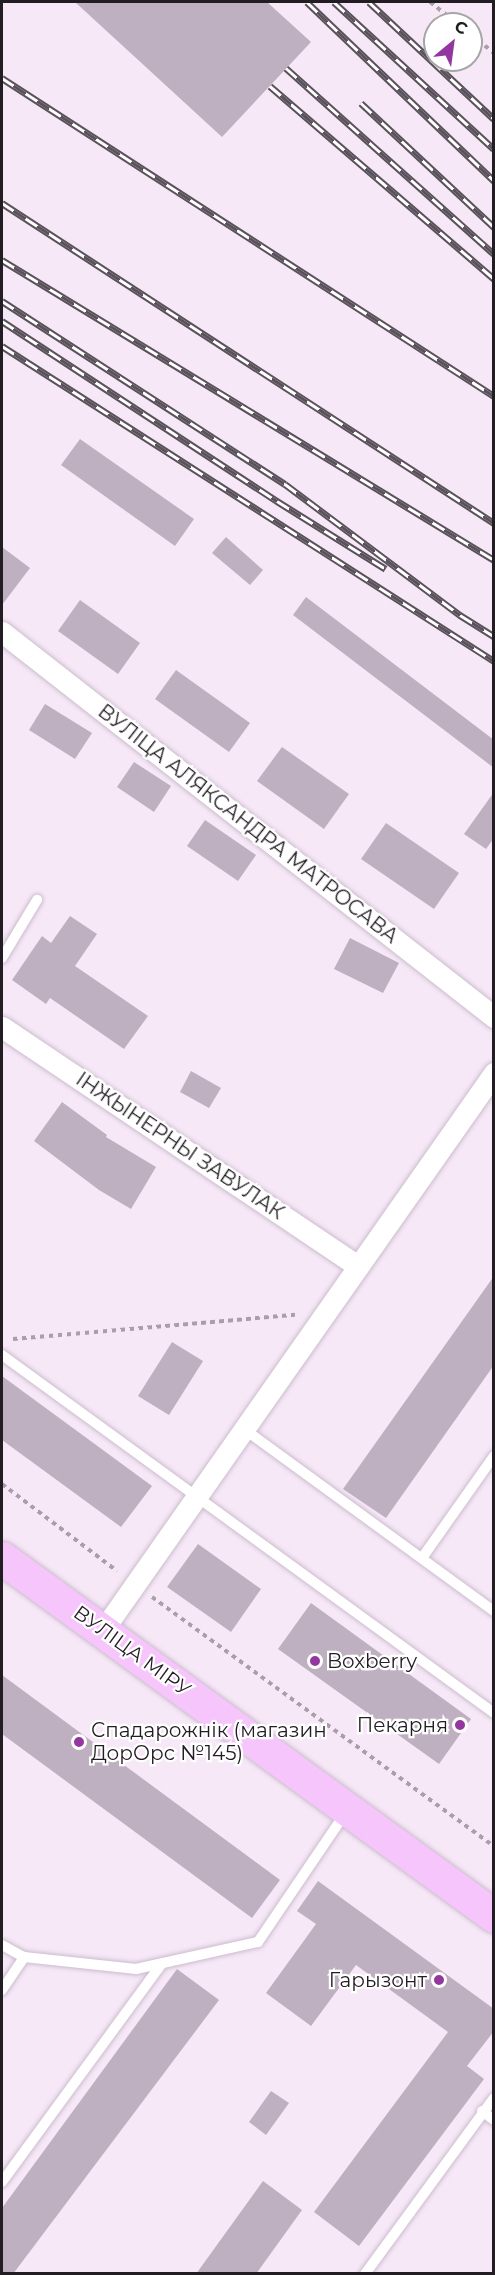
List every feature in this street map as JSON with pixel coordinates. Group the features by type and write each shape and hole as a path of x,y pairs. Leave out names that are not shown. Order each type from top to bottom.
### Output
{"main road":[{"name":"ВУЛІЦА МІРУ","path":"2,1558 494,1916"}],"street":[{"name":"ВУЛІЦА АЛЯКСАНДРА МАТРОСАВА","path":"2,632 494,1017"},
{"name":"ІНЖЫНЕРНЫ ЗАВУЛАК","path":"2,1027 358,1266"},
{"path":"103,1630 494,1073"}],"lane":[{"path":"2,958 37,900"},
{"path":"2,1355 494,1713"},
{"path":"244,1429 494,1611"},
{"path":"422,1558 494,1456"},
{"path":"2,1944 24,1957 136,1969 258,1941 348,1810"},
{"path":"2,1990 24,1957"},
{"path":"2,2182 162,1963"},
{"path":"365,2274 482,2111 494,2098"},
{"path":"482,2111 494,2120"}],"path":[{"path":"430,2 443,12"},
{"path":"2,1340 326,1313"},
{"path":"2,1484 135,1585 494,1846"}],"building":[{"path":"75,2 267,2 311,42 222,137"},
{"path":"80,439 194,519 175,546 61,465"},
{"path":"226,537 263,570 250,585 212,553"},
{"path":"2,547 30,568 2,605"},
{"path":"306,597 494,740 494,768 293,615"},
{"path":"80,600 140,643 118,674 58,631"},
{"path":"176,670 250,723 229,752 155,699"},
{"path":"45,704 92,733 75,759 29,730"},
{"path":"282,747 349,794 324,829 257,781"},
{"path":"134,762 171,786 154,812 117,787"},
{"path":"494,792 494,838 486,849 464,834"},
{"path":"205,820 256,855 238,881 187,846"},
{"path":"386,823 459,873 434,909 361,859"},
{"path":"70,916 97,934 75,966 148,1016 124,1049 50,998 46,1004 12,980 42,936 51,943"},
{"path":"350,938 399,963 383,993 334,969"},
{"path":"191,1071 221,1088 209,1108 180,1092"},
{"path":"62,1102 107,1135 106,1137 156,1167 131,1209 99,1190 34,1141"},
{"path":"494,1276 494,1365 386,1518 343,1489"},
{"path":"172,1342 203,1361 169,1415 138,1396"},
{"path":"2,1376 152,1486 121,1527 2,1440"},
{"path":"198,1544 261,1589 231,1632 167,1587"},
{"path":"311,1603 471,1719 439,1764 278,1649"},
{"path":"2,1675 280,1880 252,1918 2,1734"},
{"path":"318,1881 494,2009 494,2031 467,2066 484,2079 359,2246 314,2212 448,2032 356,1965 311,2026 266,1993 316,1924 297,1911"},
{"path":"177,1969 219,2000 13,2274 2,2274 2,2208"},
{"path":"271,2091 289,2103 266,2135 249,2122"},
{"path":"263,2181 302,2210 256,2274 196,2274"}],"railway":[{"path":"307,2 494,181"},
{"path":"334,2 494,149"},
{"path":"369,2 494,119"},
{"path":"286,68 494,254"},
{"path":"2,78 494,396"},
{"path":"270,86 494,279"},
{"path":"361,103 494,227"},
{"path":"2,203 494,523"},
{"path":"2,260 494,560"},
{"path":"2,301 285,484 460,615 494,636"},
{"path":"2,321 277,501 386,569"},
{"path":"2,346 494,661"}],"place":[{"name":"Boxberry","path":"315,1661"},
{"name":"Пекарня","path":"460,1725"},
{"name":"Спадарожнік (магазин ДорОрс №145)","path":"79,1742"},
{"name":"Гарызонт","path":"439,1980"}]}
